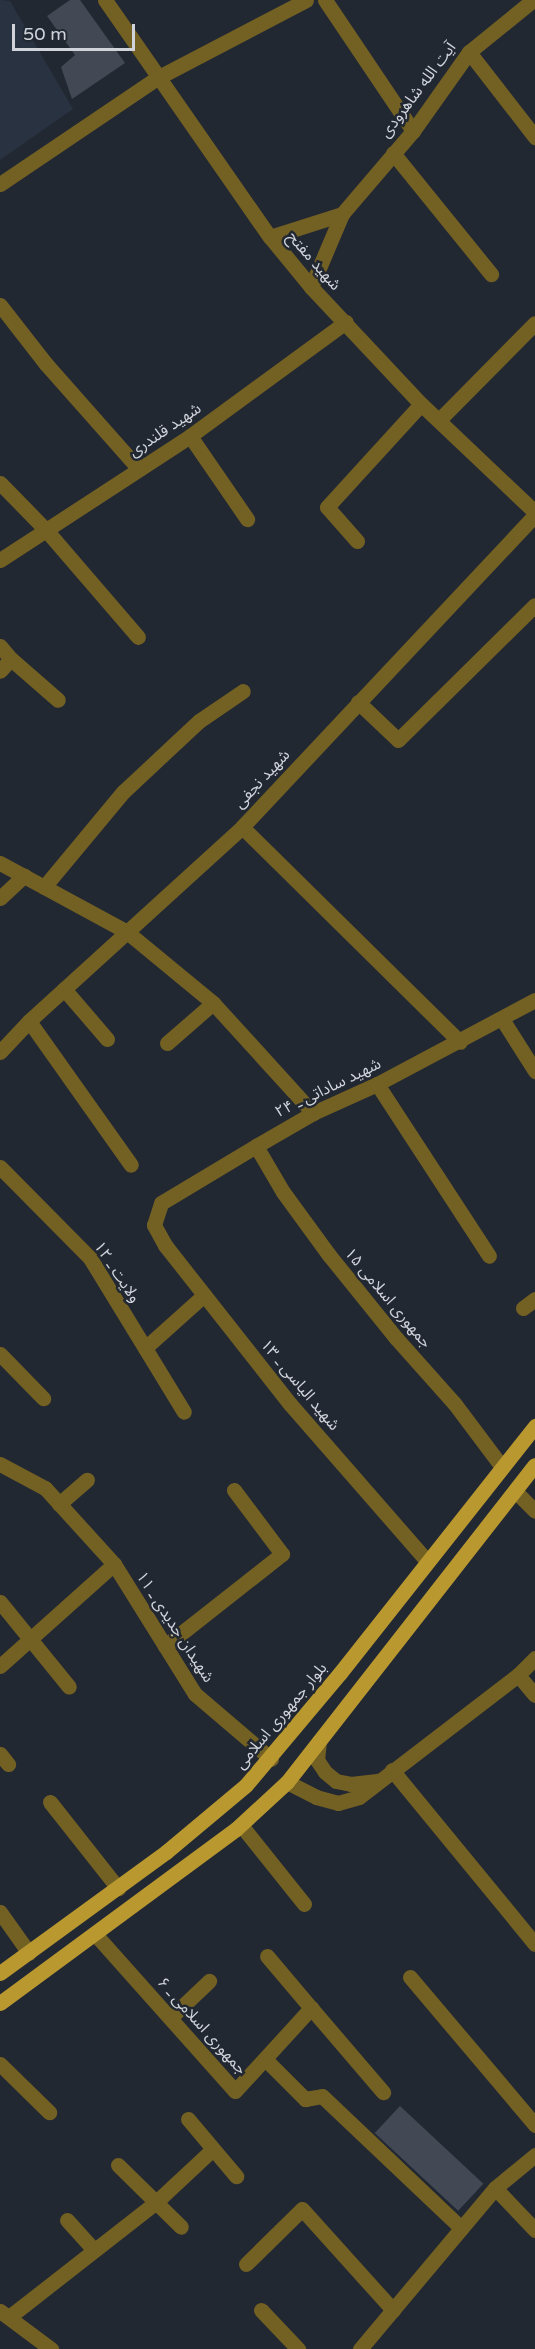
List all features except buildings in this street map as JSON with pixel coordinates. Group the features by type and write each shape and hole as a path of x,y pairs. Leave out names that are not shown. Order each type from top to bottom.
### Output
{"main road":[{"name":"بلوار جمهوری اسلامی","path":"0,1973 118,1888 208,1818 246,1785 271,1759 535,1426"},
{"path":"0,2003 241,1825 287,1782 535,1465"},
{"path":"340,1673 359,1691"}],"street":[{"name":"شهید مفتح","path":"105,0 157,78 270,237 311,287 421,404 535,514"},
{"path":"2,178 157,78 306,0"},
{"path":"325,0 413,131"},
{"name":"آیت الله شاهرودی","path":"311,287 342,214 413,131 469,52 533,0"},
{"path":"469,52 535,136"},
{"path":"393,153 492,274"},
{"path":"270,237 342,214"},
{"path":"0,305 46,364 139,469"},
{"name":"شهید قلندری","path":"0,560 190,436 346,322"},
{"path":"439,420 535,323"},
{"path":"357,541 327,507 421,404"},
{"path":"190,436 247,519"},
{"path":"0,483 46,530 138,637"},
{"name":"شهید نجفی","path":"1,1049 243,827 535,514"},
{"path":"358,702 398,740 535,605"},
{"path":"0,646 11,659 58,700"},
{"path":"0,671 11,659"},
{"path":"44,887 123,792 198,721 243,691"},
{"path":"243,827 460,1042"},
{"path":"0,862 128,932 213,1003 313,1113"},
{"path":"0,898 24,876"},
{"path":"64,989 107,1039"},
{"name":"شهید ساداتی ـ ۲۴","path":"154,1225 162,1203 256,1146 313,1113 378,1084 535,1000"},
{"path":"167,1043 213,1003"},
{"path":"502,1019 535,1071"},
{"path":"29,1021 131,1165"},
{"path":"378,1084 489,1256"},
{"name":"جمهوری اسلامی ۱۵","path":"256,1146 283,1192 329,1255 396,1338 454,1403 502,1467"},
{"name":"ولایت ـ ۱۲","path":"0,1167 90,1258 184,1412"},
{"name":"شهید الیاسی ـ ۱۳","path":"154,1225 165,1245 290,1404 427,1561"},
{"path":"145,1348 204,1295"},
{"path":"522,1308 535,1299"},
{"path":"0,1354 43,1398"},
{"path":"0,1464 45,1488 114,1564"},
{"path":"59,1504 87,1480"},
{"path":"165,1646 282,1554 234,1490"},
{"path":"515,1491 535,1511"},
{"name":"شهیدان جدیدی ـ ۱۱","path":"0,1666 114,1564 195,1694 271,1759"},
{"path":"0,1602 69,1687"},
{"path":"287,1782 316,1797 338,1803 359,1797 518,1675 535,1658"},
{"path":"518,1675 535,1695"},
{"path":"319,1741 317,1760 325,1772 336,1781 351,1784 377,1781"},
{"path":"392,1770 535,1944"},
{"path":"50,1802 118,1888"},
{"path":"241,1825 304,1904"},
{"path":"0,1912 29,1953"},
{"name":"جمهوری اسلامی ـ ۶","path":"95,1934 235,2091 311,2008"},
{"path":"267,1956 382,2092"},
{"path":"410,1977 535,2125"},
{"path":"170,2018 209,1981"},
{"path":"265,2059 305,2099 322,2096 461,2228"},
{"path":"0,2064 49,2112"},
{"path":"188,2119 236,2176"},
{"path":"51,2349 4,2314 155,2203 213,2149"},
{"path":"360,2349 495,2188 535,2155"},
{"path":"118,2165 181,2227"},
{"path":"495,2188 535,2230"},
{"path":"246,2264 302,2209 393,2310"},
{"path":"67,2220 93,2249"},
{"path":"261,2310 298,2349"}],"shaded area":[{"path":"0,0 10,1 73,109 0,160"}]}
